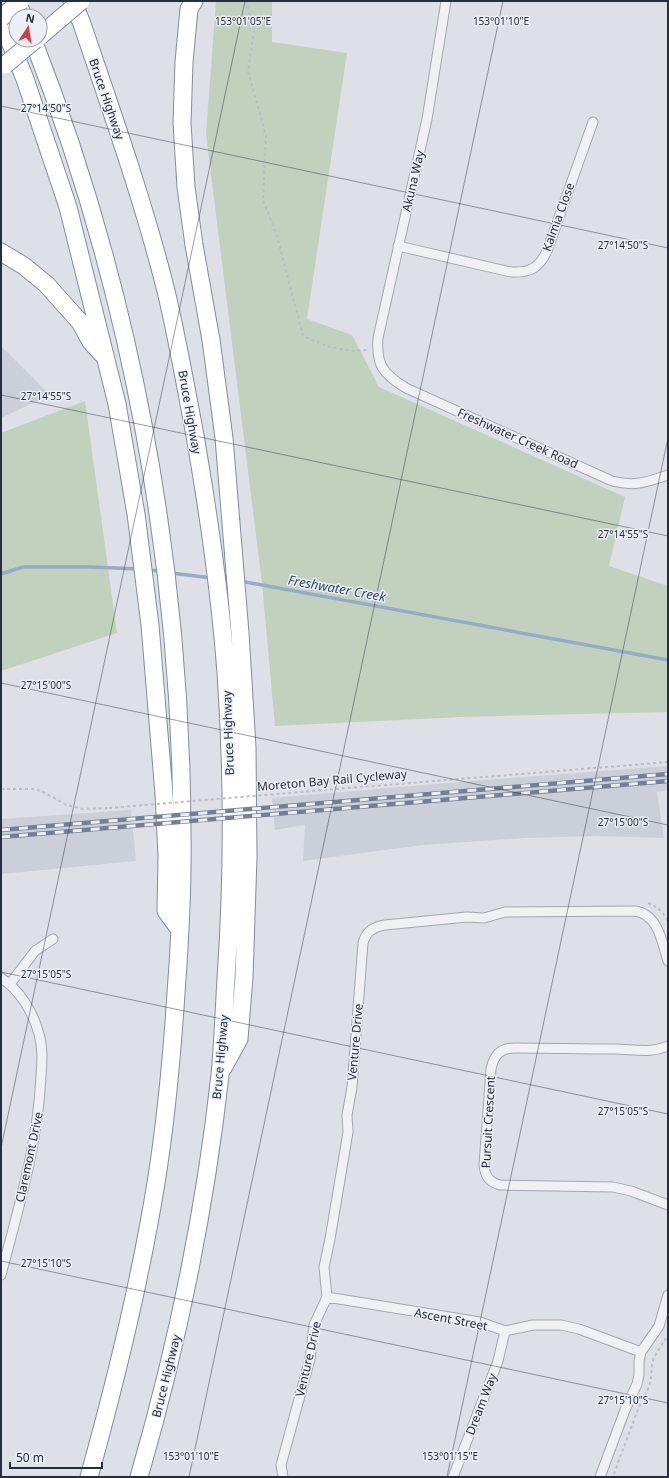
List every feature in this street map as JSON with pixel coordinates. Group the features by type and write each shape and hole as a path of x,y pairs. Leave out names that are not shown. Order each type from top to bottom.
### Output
{"highway":[{"path":"21,1 1,18 25,79 68,207 107,358 125,447 140,540 150,625 164,794 167,856 166,911 180,930"},
{"name":"Bruce Highway","path":"72,1 81,21 140,198 165,290 186,387 213,546 222,632 229,734 231,859 230,926 220,1073 206,1180 189,1272 173,1349 139,1477"},
{"path":"48,29 81,1"},
{"path":"190,4 182,100 186,187 194,245 215,368 224,438 240,633 247,747 248,857 244,977 239,1039 220,1073"},
{"path":"3,67 25,48"},
{"path":"37,48 70,143 118,303 141,415 162,542 172,627 179,721 182,809 180,930 169,1085 156,1180 135,1290 114,1386 89,1477"},
{"path":"1,252 24,266 46,284 63,301 80,322 91,342 107,358"}],"street":[{"name":"Akuna Way","path":"379,361 377,350 378,338 427,119 446,1"},
{"name":"Kalmia Close","path":"398,246 511,272 529,270 538,265 544,258 593,122"},
{"name":"Freshwater Creek Road","path":"379,361 384,372 406,388 612,481 625,484 637,484 646,483 668,475"},
{"name":"Venture Drive","path":"283,1477 281,1465 310,1359 314,1325 327,1298 324,1267 348,1132 347,1115 352,1087 363,943 366,936 373,928 385,925 466,918 484,918 506,912 635,911 645,914 654,922 668,961"},
{"path":"10,984 35,951 53,939"},
{"name":"Claremont Drive","path":"1,978 10,984 28,1005 40,1035 42,1052 40,1098 36,1134 1,1275"},
{"name":"Pursuit Crescent","path":"668,1046 646,1052 621,1049 515,1048 499,1052 494,1059 491,1069 484,1165 488,1179 495,1184 614,1187 631,1191 668,1205"},
{"path":"600,1477 638,1379 641,1352 659,1326 668,1296"},
{"name":"Ascent Street","path":"327,1298 480,1322 505,1331"},
{"path":"505,1331 534,1325 561,1324 579,1329 641,1352"},
{"name":"Dream Way","path":"454,1477 500,1353 505,1331"}],"path":[{"path":"246,1 254,31 248,71 266,136 263,200 277,236 302,336 329,348 354,351 377,350"},
{"name":"Moreton Bay Rail Cycleway","path":"1,789 16,788 36,790 43,792 67,805 83,809 109,808 667,762"},
{"path":"646,902 659,909 664,914 668,923"}],"shaded area":[{"path":"1,346 50,395 1,418"},
{"path":"668,766 668,790 657,792 664,838 596,836 526,838 422,845 303,861 305,825 275,830 272,798"},
{"path":"131,810 136,861 1,874 1,819"}],"green space":[{"path":"216,1 272,1 272,42 347,53 307,319 352,335 379,387 625,497 609,566 668,586 668,712 461,717 275,726 262,583 206,134"},
{"path":"85,401 117,633 1,671 1,433"}],"waterway":[{"name":"Freshwater Creek","path":"1,574 23,567 139,569"},
{"name":"Freshwater Creek","path":"147,570 161,571"},
{"name":"Freshwater Creek","path":"171,573 212,578"},
{"name":"Freshwater Creek","path":"240,581 668,660"}],"railway":[{"path":"1,830 668,774"},
{"path":"1,837 668,781"}]}
